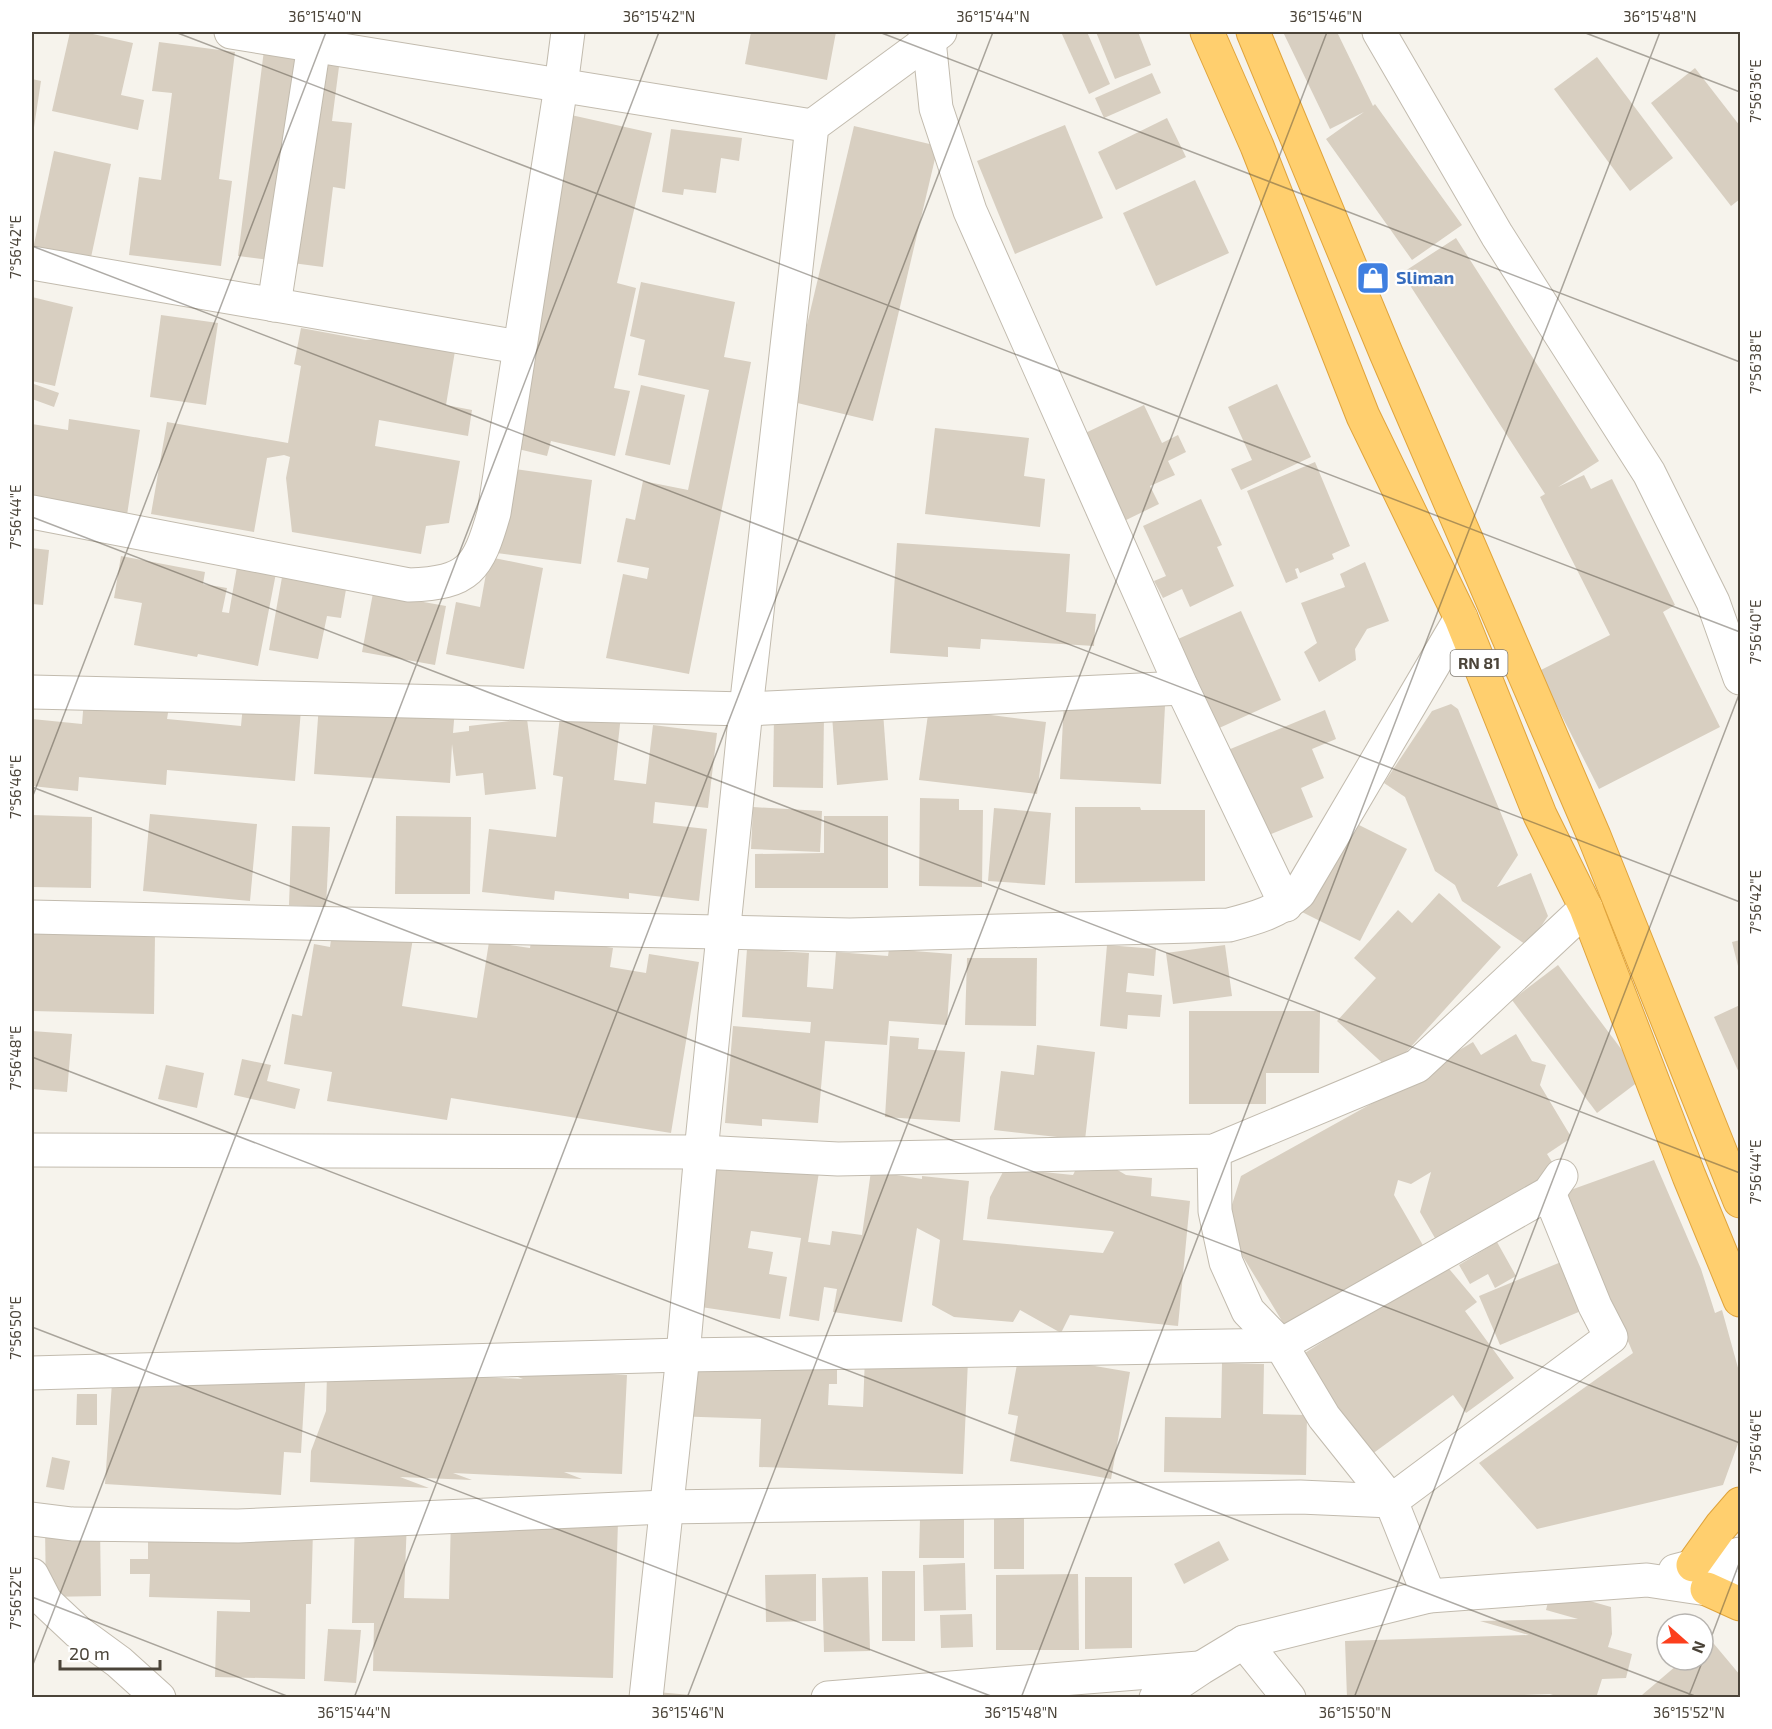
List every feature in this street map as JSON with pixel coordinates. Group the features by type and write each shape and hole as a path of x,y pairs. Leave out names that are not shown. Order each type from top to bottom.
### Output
{"highway":[{"name":"RN 81","path":"1207,32 1257,146 1363,416 1461,618 1540,815 1586,908 1689,1176 1740,1300"},
{"name":"RN 81","path":"1253,32 1386,353 1594,836 1740,1201"},
{"path":"1740,1504 1721,1526 1700,1577 1740,1604"}],"street":[{"path":"231,32 812,126"},
{"path":"32,512 409,585 431,584 453,579 470,568 485,545 494,513 568,32"},
{"path":"1379,32 1497,236 1649,473 1713,602 1740,678"},
{"path":"931,34 936,108 970,211 1182,688 1286,905"},
{"path":"646,1698 683,1354 746,709 812,126 931,34"},
{"path":"274,305 314,45"},
{"path":"32,263 519,347"},
{"path":"32,917 850,935 1229,925 1286,905 1299,892 1323,855 1461,618"},
{"path":"32,692 746,709 1182,688"},
{"path":"32,1150 701,1152 838,1159 1214,1151 1418,1066 1586,908"},
{"path":"1214,1151 1215,1211 1226,1262 1248,1311 1281,1345 1324,1417 1391,1501 1429,1596"},
{"path":"32,1373 683,1354 1281,1345 1555,1184 1595,1306 1611,1337 1391,1501 1300,1497 666,1507 238,1526 72,1524 32,1518"},
{"path":"1700,1577 1740,1554"},
{"path":"32,1575 46,1602 78,1632 119,1662 159,1698"},
{"path":"1156,1698 1244,1642 1429,1596 1700,1577 1740,1588"},
{"path":"1244,1642 1289,1698"},
{"path":"828,1698 1201,1668"}],"building":[{"path":"70,32 84,32 133,43 121,95 144,100 138,130 52,111"},
{"path":"751,32 836,32 827,80 745,64"},
{"path":"1061,32 1087,32 1110,84 1089,94"},
{"path":"1096,32 1138,32 1151,65 1115,79"},
{"path":"1283,32 1337,32 1373,106 1375,104 1462,225 1412,260 1326,139 1364,112 1330,129"},
{"path":"159,42 235,52 219,179 232,181 221,266 129,255 139,177 161,180 172,93 152,91"},
{"path":"264,50 340,59 332,121 352,123 345,189 333,187 323,267 238,256"},
{"path":"1597,57 1673,158 1630,191 1554,89"},
{"path":"1695,68 1740,126 1740,199 1731,206 1651,103"},
{"path":"1152,73 1161,93 1104,118 1095,98"},
{"path":"32,79 41,81 33,134 32,134"},
{"path":"562,113 652,133 617,283 636,288 614,388 630,391 615,456 551,441 547,456 514,448"},
{"path":"1167,118 1186,157 1116,190 1098,152"},
{"path":"1065,125 1103,218 1015,254 977,161"},
{"path":"854,126 938,146 873,421 789,401"},
{"path":"671,129 742,138 739,161 721,158 716,193 684,189 683,195 662,192"},
{"path":"54,151 111,164 90,262 33,249"},
{"path":"1195,180 1229,253 1156,286 1123,213"},
{"path":"1456,238 1599,461 1558,487 1584,475 1591,489 1612,479 1675,605 1663,612 1720,727 1599,789 1539,671 1610,635 1540,497 1545,494 1402,273"},
{"path":"641,282 735,302 724,357 751,362 689,674 606,658 623,574 647,579 649,568 617,562 626,518 635,520 643,481 688,490 709,390 638,375 645,340 630,336"},
{"path":"32,297 73,307 55,386 32,381"},
{"path":"161,315 218,323 206,405 150,397"},
{"path":"301,328 366,340 405,336 456,345 446,405 472,410 468,436 379,420 375,446 460,461 449,523 426,526 421,554 292,532 286,478 290,457 284,455 267,458 254,532 151,514 167,422 288,443 301,366 294,364"},
{"path":"34,384 59,393 54,407 32,399"},
{"path":"1277,384 1311,457 1241,490 1231,469 1252,460 1228,407"},
{"path":"641,385 685,395 670,465 625,455"},
{"path":"1144,405 1162,443 1178,435 1186,452 1168,461 1175,475 1150,486 1159,504 1120,523 1079,436"},
{"path":"69,419 140,430 127,515 32,500 32,424 68,430"},
{"path":"935,428 1029,438 1024,476 1045,479 1040,527 925,514"},
{"path":"1315,462 1350,546 1332,554 1334,559 1300,573 1298,568 1295,569 1298,578 1286,583 1247,491"},
{"path":"501,467 592,480 581,564 489,552"},
{"path":"1201,499 1222,545 1217,547 1234,586 1190,607 1182,589 1163,598 1154,581 1166,576 1143,526"},
{"path":"897,543 1070,554 1066,612 1096,614 1094,646 981,639 980,649 948,647 948,657 890,653"},
{"path":"32,548 49,550 43,605 32,604"},
{"path":"121,556 205,572 203,584 227,588 222,612 229,613 238,561 277,568 258,666 198,654 197,657 134,645 142,603 114,598"},
{"path":"489,557 543,568 524,669 446,654 456,602 480,607"},
{"path":"1365,562 1389,621 1367,629 1355,649 1356,660 1319,682 1304,652 1317,643 1301,603 1345,587 1340,574"},
{"path":"284,566 348,578 341,618 327,616 318,659 269,650"},
{"path":"373,593 446,606 435,665 362,652"},
{"path":"1241,611 1281,700 1217,729 1178,639"},
{"path":"84,699 169,707 167,719 241,726 243,705 301,710 295,781 167,770 166,785 79,777 78,791 32,786 32,719 82,724"},
{"path":"1064,701 1165,706 1161,784 1060,779"},
{"path":"319,704 455,708 453,733 469,731 469,726 527,719 536,789 485,795 483,773 456,776 452,744 450,783 314,774"},
{"path":"1451,704 1458,709 1518,855 1497,887 1531,873 1548,916 1528,946 1462,901 1455,885 1435,871 1405,797 1384,783 1432,711"},
{"path":"929,707 1046,722 1037,794 919,780"},
{"path":"561,708 621,715 614,780 646,784 653,725 717,733 708,808 655,802 653,823 707,829 699,901 629,893 629,899 555,891 554,900 482,892 489,829 556,837 563,777 553,775"},
{"path":"1325,710 1336,739 1312,749 1324,778 1301,788 1313,817 1264,837 1228,750"},
{"path":"883,712 888,780 837,785 832,715"},
{"path":"774,715 824,715 823,788 773,787"},
{"path":"920,798 959,799 959,810 983,810 982,887 919,886"},
{"path":"753,807 822,811 820,852 751,849"},
{"path":"1075,807 1205,810 1205,881 1075,883"},
{"path":"994,808 1051,813 1045,885 988,881"},
{"path":"150,814 257,824 250,901 143,891"},
{"path":"32,815 92,817 91,888 32,887"},
{"path":"396,816 471,817 470,894 395,894"},
{"path":"824,816 888,816 888,888 755,888 755,854 824,853"},
{"path":"1349,820 1407,849 1360,941 1302,912"},
{"path":"292,826 330,827 326,907 289,905"},
{"path":"1439,893 1501,947 1390,1070 1337,1021 1376,978 1354,958 1398,910 1412,923"},
{"path":"333,925 413,938 402,1006 477,1018 489,942 530,948 532,935 613,948 610,967 646,973 649,954 699,962 671,1133 451,1098 447,1120 327,1101 332,1072 284,1064 292,1014 302,1016 314,944 330,947"},
{"path":"32,932 155,934 154,1014 32,1011"},
{"path":"1740,940 1740,974 1732,942"},
{"path":"1107,945 1156,949 1154,976 1128,973 1126,992 1162,995 1160,1017 1128,1015 1127,1029 1100,1026"},
{"path":"1225,945 1232,996 1173,1004 1166,953"},
{"path":"747,949 809,953 807,987 833,989 836,952 888,956 889,949 952,954 947,1025 889,1021 887,1045 825,1041 818,1123 762,1119 762,1126 725,1123 733,1026 810,1033 811,1022 742,1017"},
{"path":"967,958 1037,958 1036,1026 965,1025"},
{"path":"1558,965 1643,1078 1597,1113 1512,1000"},
{"path":"1740,1005 1740,1075 1714,1017"},
{"path":"1189,1011 1320,1011 1319,1073 1266,1073 1266,1104 1189,1104"},
{"path":"32,1031 72,1034 67,1092 32,1089"},
{"path":"1516,1034 1532,1061 1546,1065 1540,1085 1570,1135 1568,1140 1547,1154 1559,1173 1443,1252 1420,1212 1431,1172 1411,1184 1398,1180 1394,1195 1428,1254 1291,1336 1225,1227 1241,1176 1416,1079 1427,1069 1473,1042 1481,1055"},
{"path":"890,1036 919,1038 918,1049 965,1052 960,1122 885,1117"},
{"path":"1037,1045 1095,1052 1085,1140 994,1130 1001,1071 1034,1075"},
{"path":"242,1059 271,1065 267,1081 300,1089 295,1109 234,1095"},
{"path":"166,1065 204,1073 197,1108 158,1099"},
{"path":"704,1155 819,1172 808,1242 830,1245 832,1231 862,1235 871,1171 922,1179 922,1176 969,1181 963,1240 1103,1253 1114,1232 987,1219 990,1197 1005,1168 1073,1175 1079,1163 1109,1165 1126,1175 1152,1178 1151,1196 1190,1201 1178,1326 1070,1315 1061,1333 1020,1310 1013,1322 954,1317 932,1305 940,1240 917,1228 902,1322 833,1312 837,1289 824,1287 819,1321 789,1316 801,1238 751,1231 748,1248 773,1252 769,1274 787,1277 780,1319 681,1304"},
{"path":"1654,1160 1701,1269 1715,1313 1722,1310 1740,1375 1740,1438 1723,1485 1537,1529 1479,1463 1633,1353 1565,1192"},
{"path":"1497,1242 1516,1276 1495,1288 1488,1274 1470,1284 1459,1265"},
{"path":"1561,1262 1581,1311 1500,1345 1479,1296"},
{"path":"1445,1264 1477,1302 1465,1311 1514,1378 1466,1413 1453,1395 1368,1457 1297,1358"},
{"path":"1019,1353 1130,1372 1111,1479 1010,1461 1018,1416 1008,1414"},
{"path":"673,1357 837,1364 837,1384 829,1384 828,1405 863,1407 865,1357 968,1360 963,1474 759,1467 761,1419 671,1416"},
{"path":"1222,1363 1264,1364 1263,1414 1307,1415 1306,1475 1164,1472 1165,1417 1221,1418"},
{"path":"113,1368 306,1368 301,1453 284,1452 281,1495 105,1484"},
{"path":"495,1368 627,1375 622,1474 564,1472 582,1479 453,1473 472,1480 400,1477 429,1488 310,1482 311,1451 326,1411 327,1374 386,1373 523,1379"},
{"path":"77,1394 97,1394 97,1425 76,1425"},
{"path":"52,1457 70,1461 64,1490 46,1487"},
{"path":"994,1508 1024,1508 1024,1569 994,1569"},
{"path":"451,1517 618,1522 613,1678 373,1671 374,1623 352,1623 355,1518 407,1520 404,1598 449,1599"},
{"path":"920,1519 964,1519 964,1558 919,1558"},
{"path":"148,1526 313,1530 311,1604 306,1604 305,1679 215,1677 217,1611 250,1612 250,1600 149,1597 150,1574 130,1574 130,1559 148,1559"},
{"path":"45,1527 100,1527 101,1596 46,1597"},
{"path":"1219,1541 1229,1560 1184,1584 1174,1564"},
{"path":"965,1563 966,1610 924,1611 923,1565"},
{"path":"882,1571 915,1571 915,1641 882,1641"},
{"path":"816,1574 816,1621 766,1622 765,1575"},
{"path":"1078,1574 1079,1650 996,1650 996,1575"},
{"path":"868,1577 870,1651 824,1652 822,1578"},
{"path":"1085,1577 1132,1577 1132,1648 1085,1649"},
{"path":"1550,1594 1565,1594 1611,1607 1612,1634 1608,1647 1632,1654 1626,1678 1602,1679 1596,1698 1562,1698 1550,1694 1444,1698 1347,1698 1345,1641 1529,1635 1480,1621 1578,1619 1546,1610"},
{"path":"972,1614 973,1647 941,1648 940,1615"},
{"path":"328,1629 361,1630 356,1683 324,1681"},
{"path":"1715,1645 1740,1675 1740,1698 1644,1698 1642,1695 1669,1672 1715,1672"},
{"path":"634,1690 702,1696 702,1698 634,1698"}],"place":[{"name":"Sliman","path":"1373,278"}]}
